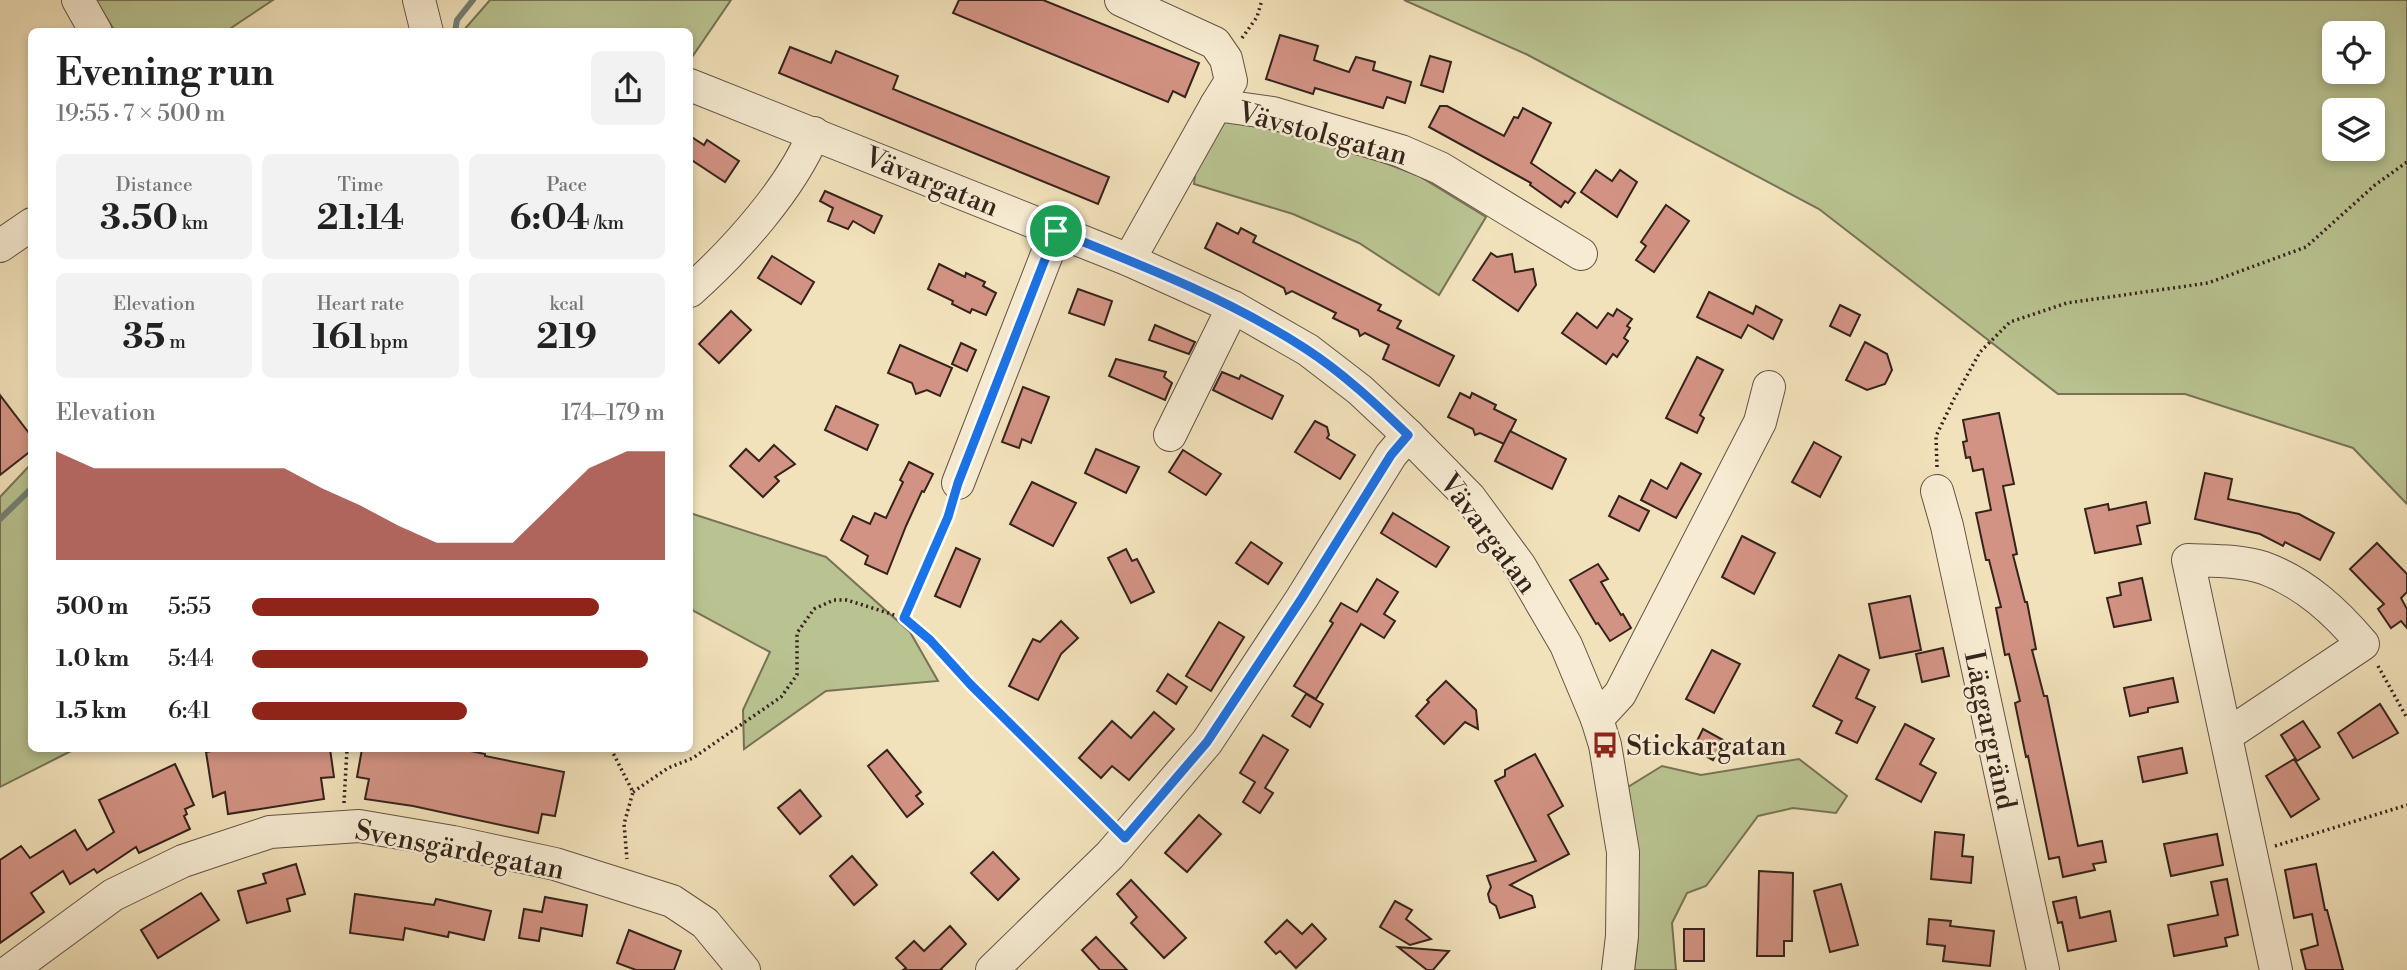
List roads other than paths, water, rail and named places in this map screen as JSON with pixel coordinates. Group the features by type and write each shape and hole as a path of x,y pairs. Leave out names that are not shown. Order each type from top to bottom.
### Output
{"street":[{"path":"78,0 94,28"},
{"path":"419,0 426,28"},
{"path":"1121,0 1215,43 1226,59 1231,81 1216,105"},
{"name":"Vävargatan","path":"693,86 1129,260 1233,307 1308,350 1360,390 1408,435 1470,498 1520,566 1566,645 1597,719 1605,745 1623,852 1622,936 1618,970"},
{"name":"Vävstolsgatan","path":"1129,260 1216,105 1273,113 1401,151 1440,168 1581,254"},
{"path":"693,288 771,205 807,151 814,134"},
{"path":"0,246 28,227"},
{"path":"958,483 1056,231"},
{"path":"1170,435 1233,307"},
{"path":"1597,719 1620,694 1648,643 1760,422 1769,387"},
{"path":"992,970 1110,855 1207,742 1302,598 1391,455 1408,435"},
{"name":"Läggargränd","path":"1937,491 1947,526 2043,970"},
{"path":"2227,735 2363,644 2338,615 2302,587 2264,568 2227,561 2188,560 2276,970"},
{"name":"Svensgärdegatan","path":"11,970 113,895 183,861 270,832 359,826 453,842 555,864 672,901 705,923 744,970"}],"waterway":[{"path":"456,28 457,20 473,0"},
{"path":"0,519 28,492"}],"place":[{"name":"Stickargatan","path":"1605,745"}]}
